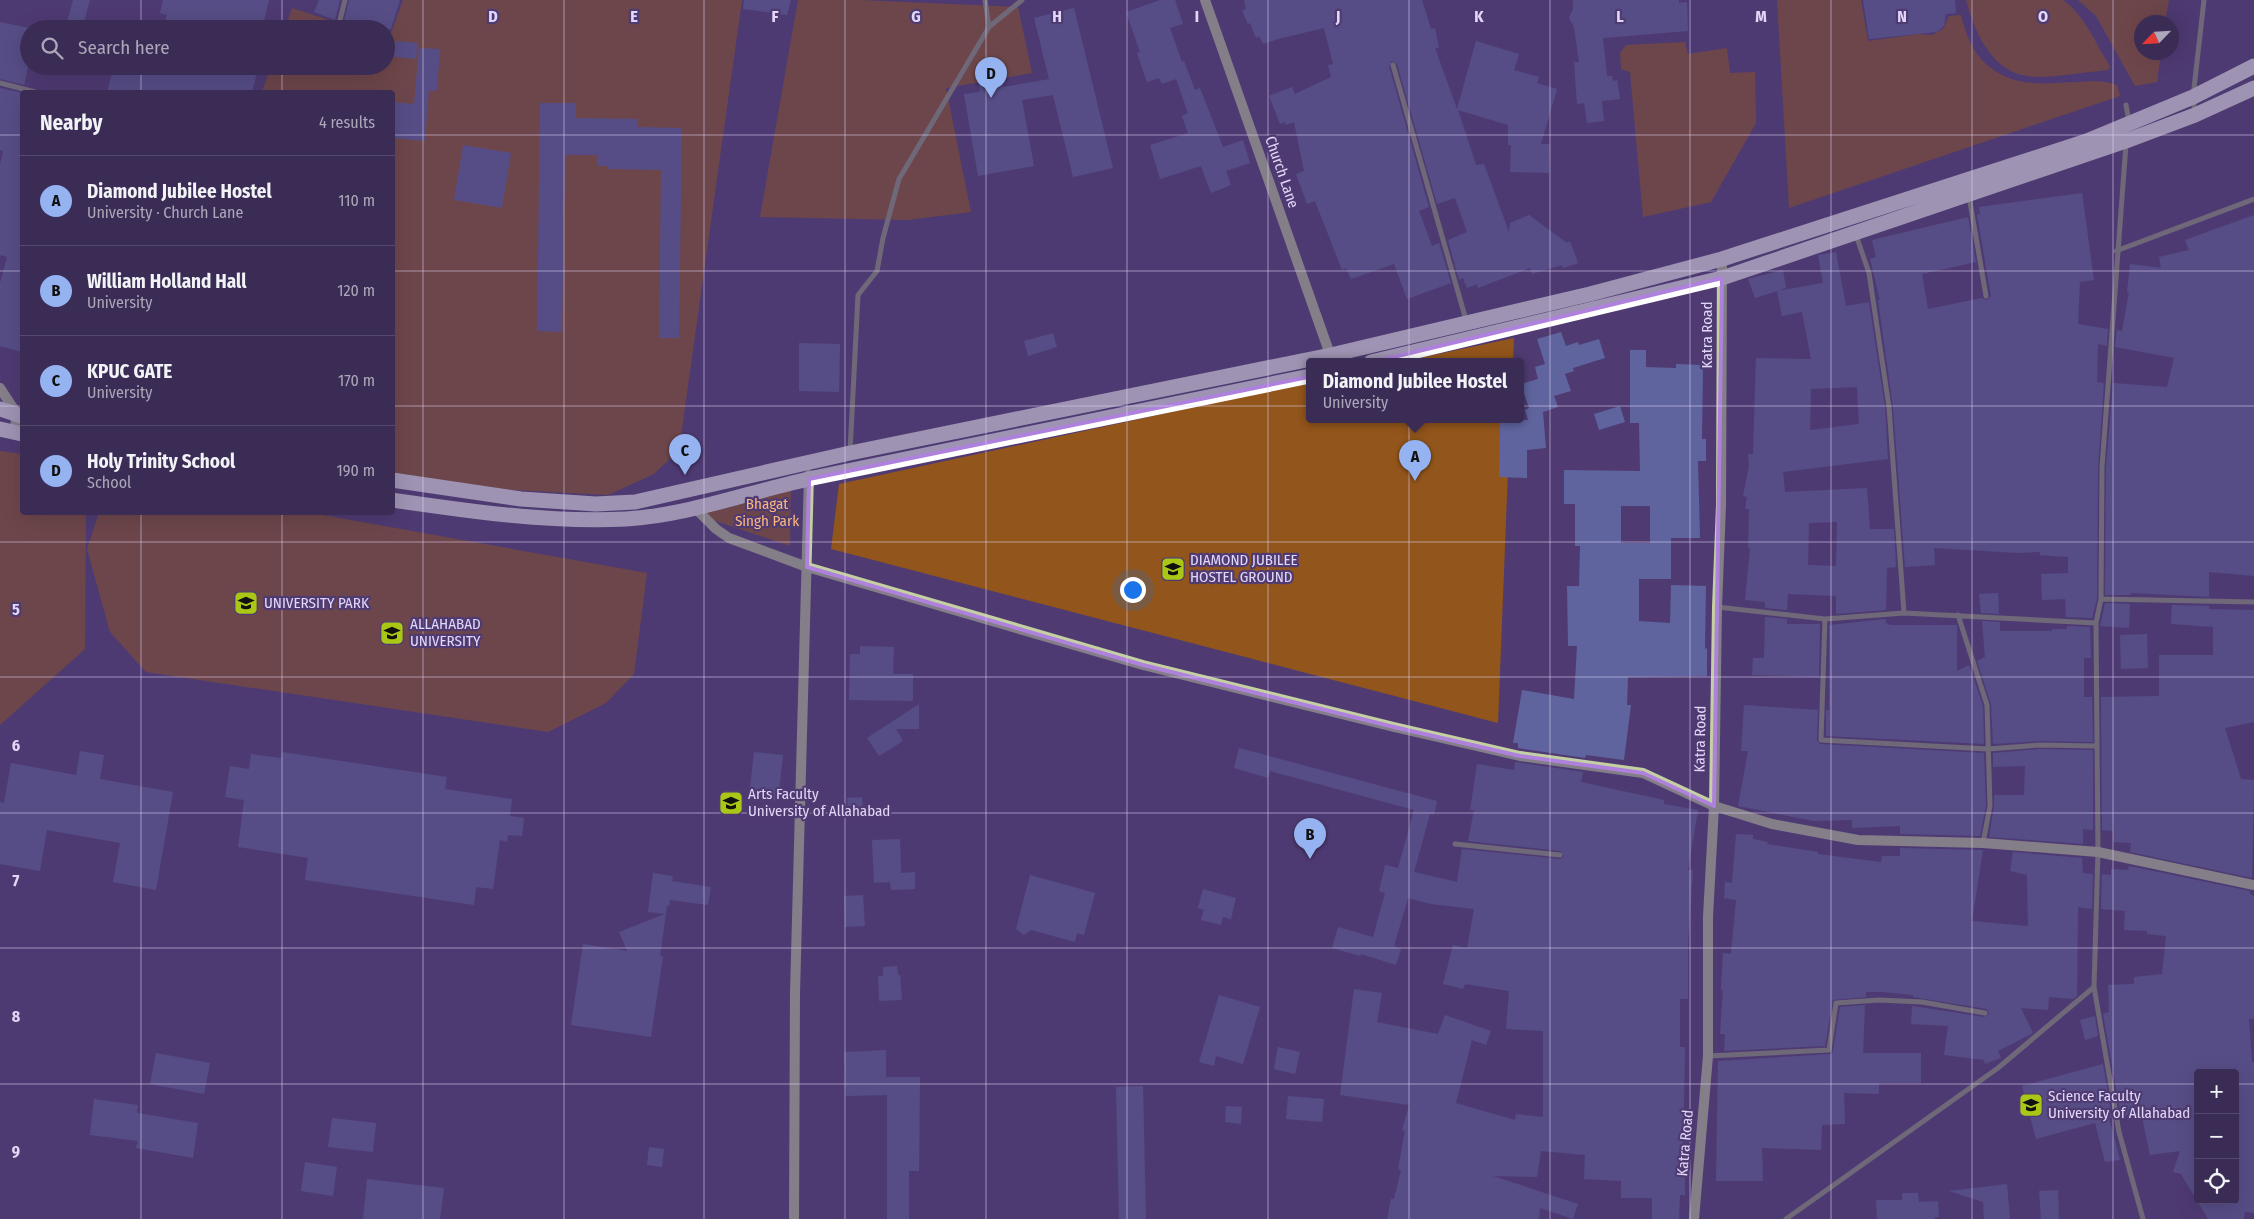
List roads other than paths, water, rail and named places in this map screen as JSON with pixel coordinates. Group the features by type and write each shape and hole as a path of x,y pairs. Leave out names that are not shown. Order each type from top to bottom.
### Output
{"highway":[{"path":"1332,358 1722,259 2087,141 2130,125 2193,97 2254,66"},
{"path":"1388,358 1722,278 2126,141 2195,115 2254,88"},
{"path":"395,480 521,499 596,504 635,502 850,453 1306,363"},
{"path":"395,500 546,518 629,519 669,514 809,479 1306,377"},
{"path":"0,409 20,415"}],"street":[{"path":"339,20 345,0"},
{"path":"985,0 989,27"},
{"path":"850,453 858,295 877,271 883,238 899,179 989,27 1022,0"},
{"name":"Church Lane","path":"1205,0 1332,358"},
{"path":"2195,115 2193,97 2204,0"},
{"path":"1393,65 1467,323"},
{"path":"0,83 27,90"},
{"path":"2126,105 2130,125 2126,141 2116,251 2102,467 2101,598 2096,623 2098,852 2094,987 2119,1132 2142,1219"},
{"path":"1969,195 1986,296"},
{"path":"2116,251 2254,199"},
{"path":"1855,233 1868,273 1889,407 1904,613"},
{"name":"Katra Road","path":"1694,1219 1708,1056 1708,917 1714,806 1716,607 1722,506 1722,259"},
{"path":"0,388 20,415 12,432"},
{"path":"794,1219 795,993 810,463"},
{"path":"694,508 716,529 729,538 807,567 1143,665 1394,727 1520,756 1643,773 1714,806 1772,824 1858,840 1983,843 2098,852 2254,885"},
{"path":"2101,598 2254,602"},
{"path":"1716,607 1825,619 1904,613 2096,623"},
{"path":"1958,615 1987,705 1990,806 1983,843"},
{"path":"1825,619 1821,740 1988,749 2040,745 2097,746"},
{"path":"1455,844 1560,855"},
{"path":"1786,1219 1998,1068 2094,987"},
{"path":"1708,1056 1829,1050 1836,1002 1879,1000 1922,1002 1985,1013"}],"place":[{"name":"Holy Trinity School","path":"991,98"},
{"name":"KPUC GATE","path":"685,475"},
{"name":"Diamond Jubilee Hostel","path":"1415,481"},
{"name":"DIAMOND JUBILEE HOSTEL GROUND","path":"1173,569"},
{"name":"UNIVERSITY PARK","path":"246,603"},
{"name":"ALLAHABAD UNIVERSITY","path":"392,633"},
{"name":"Arts Faculty University of Allahabad","path":"731,803"},
{"name":"William Holland Hall","path":"1310,859"},
{"name":"Science Faculty University of Allahabad","path":"2031,1105"}],"park label":[{"name":"Bhagat Singh Park","path":"767,512"}]}
